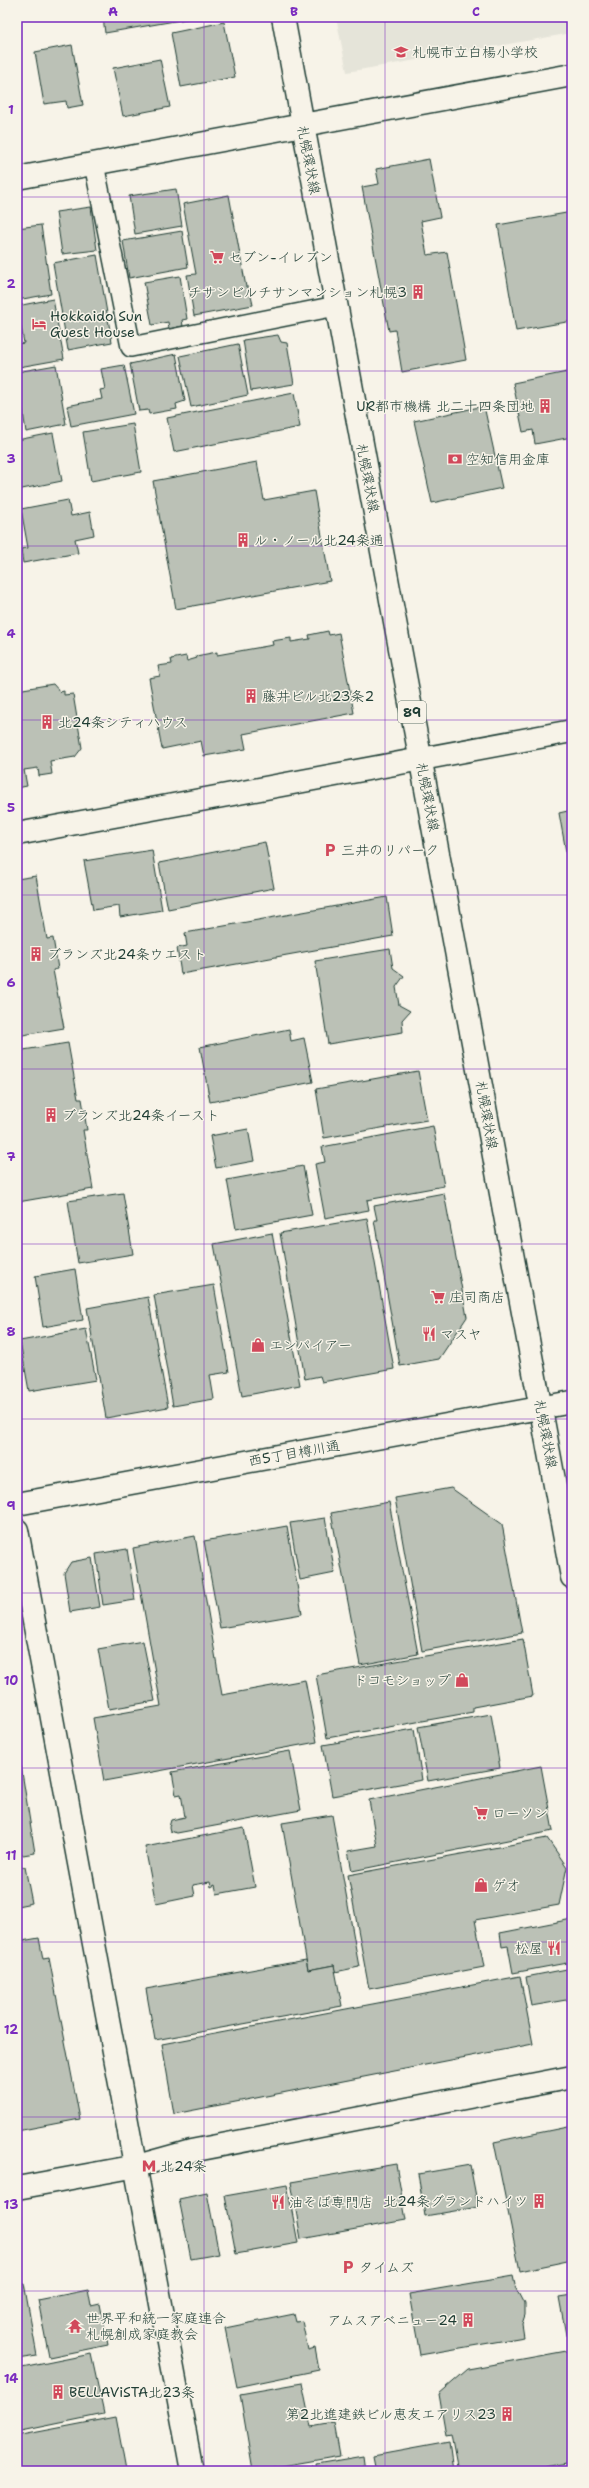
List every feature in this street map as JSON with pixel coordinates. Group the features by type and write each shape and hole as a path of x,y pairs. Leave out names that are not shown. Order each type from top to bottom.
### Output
{"street":[{"name":"札幌環状線","path":"282,17 572,1576"},
{"path":"17,178 572,75"},
{"path":"17,834 572,731"},
{"name":"西5丁目樽川通","path":"17,1504 572,1402"},
{"path":"17,1530 137,2166 192,2471"},
{"path":"17,2188 137,2166 191,2151 572,2076"}],"lane":[{"path":"94,164 131,347 336,306"}],"shaded area":[{"name":"札幌市立白楊小学校","path":"336,17 572,17 572,33 347,72"}],"building":[{"path":"103,17 198,17 105,33"},
{"path":"224,22 235,77 181,87 171,33"},
{"path":"72,45 83,105 67,108 66,101 44,104 35,52"},
{"path":"160,59 170,107 123,116 113,68"},
{"name":"チサンビルチサンマンション札幌3","path":"429,159 440,217 421,221 427,255 447,252 466,360 402,372 395,330 389,331 362,187 379,184 376,169"},
{"path":"176,189 182,226 135,234 129,196"},
{"path":"229,195 246,287 249,287 253,305 194,316 187,275 196,274 183,204"},
{"path":"91,207 97,250 62,254 56,212"},
{"path":"572,212 572,321 516,331 498,225"},
{"path":"41,225 51,294 17,300 17,228"},
{"path":"182,231 188,267 129,278 123,241"},
{"path":"97,255 112,342 68,350 53,263"},
{"path":"180,276 187,319 182,320 183,326 169,329 168,322 152,325 144,282"},
{"name":"Hokkaido Sun Guest House","path":"53,299 64,359 19,367 17,344 24,343 17,306"},
{"path":"278,335 281,342 287,343 294,384 251,391 243,340"},
{"path":"238,344 248,395 191,407 180,356"},
{"path":"176,354 185,401 176,404 177,409 149,414 148,410 139,411 130,364"},
{"path":"56,365 66,424 26,432 17,372"},
{"path":"124,365 134,414 71,426 67,406 102,399 100,390 105,389 101,369"},
{"name":"UR都市機構 北二十四条団地","path":"572,371 572,437 535,444 533,430 523,432 513,383"},
{"path":"294,393 300,427 174,452 167,418"},
{"path":"484,406 502,488 432,503 414,421"},
{"path":"133,424 141,472 91,481 83,432"},
{"path":"53,433 62,481 17,490 17,440"},
{"name":"ル・ノール北24条通","path":"257,462 264,500 314,491 330,581 176,609 153,481"},
{"path":"68,500 71,516 90,512 94,535 75,539 78,553 23,563 21,549 28,548 21,509"},
{"name":"藤井ビル北23条2","path":"328,631 329,635 339,633 354,713 243,734 246,749 204,756 201,741 162,749 149,678 160,676 158,666 172,664 171,659 186,656 187,661 197,658 196,656 217,652 217,655 273,645 272,641 291,638 291,642 310,639 309,635"},
{"name":"北24条シティハウス","path":"53,684 60,692 64,691 64,695 73,694 82,748 75,757 50,761 52,774 39,776 38,768 24,770 27,786 17,788 17,690"},
{"path":"572,810 572,885 559,813"},
{"path":"265,842 274,888 168,909 159,863"},
{"path":"152,850 162,910 120,917 119,906 93,910 84,861"},
{"name":"ブランズ北24条ウエスト","path":"36,876 47,939 53,938 58,969 53,970 64,1028 17,1036 17,879"},
{"path":"387,897 393,936 181,974 177,948 187,946 185,933"},
{"path":"390,949 393,968 404,976 396,987 399,1005 410,1011 402,1020 403,1032 328,1044 315,961"},
{"path":"289,1029 291,1041 304,1038 313,1082 210,1102 200,1047"},
{"name":"ブランズ北24条イースト","path":"68,1043 78,1099 82,1099 87,1130 83,1130 93,1189 18,1202 17,1051"},
{"path":"418,1071 427,1120 324,1138 316,1089"},
{"path":"433,1126 444,1186 367,1200 369,1210 325,1218 315,1164 325,1162 322,1147"},
{"path":"248,1129 254,1161 216,1168 210,1136"},
{"path":"303,1166 312,1215 236,1229 227,1180"},
{"path":"123,1193 133,1254 78,1263 68,1201"},
{"path":"444,1193 467,1317 439,1359 400,1366 374,1220 377,1220 374,1206"},
{"path":"367,1218 394,1369 322,1382 320,1376 305,1379 280,1233"},
{"path":"272,1233 300,1385 242,1396 214,1244"},
{"path":"75,1269 83,1320 43,1327 35,1276"},
{"path":"214,1285 229,1372 210,1375 214,1399 173,1406 154,1295"},
{"path":"148,1297 168,1407 106,1418 87,1308"},
{"path":"86,1329 96,1380 29,1391 20,1341"},
{"path":"451,1488 502,1524 522,1633 422,1651 395,1498"},
{"path":"389,1502 418,1654 360,1665 331,1513"},
{"path":"325,1518 335,1573 300,1580 290,1523"},
{"path":"287,1526 302,1614 220,1628 204,1541"},
{"path":"195,1536 222,1695 305,1680 317,1742 104,1781 93,1718 161,1706 133,1548"},
{"path":"127,1549 135,1600 103,1605 96,1554"},
{"path":"92,1558 100,1607 70,1612 64,1573 71,1562"},
{"path":"523,1639 533,1696 473,1707 473,1712 327,1738 316,1675"},
{"path":"143,1641 155,1701 109,1709 98,1649"},
{"path":"491,1714 500,1768 428,1781 418,1727"},
{"path":"414,1729 422,1780 332,1796 323,1745"},
{"path":"290,1751 301,1810 177,1833 170,1831 169,1827 171,1820 185,1817 181,1794 176,1795 172,1772"},
{"path":"21,1766 35,1853 17,1856 17,1767"},
{"path":"541,1766 553,1831 352,1871 348,1851 377,1846 369,1800"},
{"path":"332,1815 359,1967 335,1972 334,1965 308,1970 282,1823"},
{"path":"244,1828 255,1887 217,1894 215,1885 211,1887 210,1882 193,1885 195,1896 156,1904 145,1847"},
{"path":"547,1838 567,1867 559,1905 475,1920 484,1967 369,1989 348,1875"},
{"path":"25,1867 32,1903 17,1906 17,1868"},
{"path":"17,1914 22,1941 39,1938 43,1959 49,1958 80,2119 17,2131"},
{"path":"572,1919 572,1962 513,1973 508,1946 502,1947 500,1933"},
{"path":"306,1960 308,1970 334,1965 342,2006 155,2040 146,1989"},
{"path":"572,1968 572,1999 531,2006 526,1977"},
{"path":"520,1976 533,2044 174,2114 162,2044"},
{"name":"北24条グランドハイツ","path":"572,2126 572,2260 520,2271 494,2142"},
{"path":"396,2164 406,2220 301,2239 291,2182"},
{"path":"470,2165 478,2207 425,2216 418,2174"},
{"path":"287,2185 298,2243 236,2254 225,2196"},
{"path":"207,2193 219,2254 191,2259 179,2199"},
{"name":"アムスアベニュー24","path":"513,2276 515,2285 525,2304 525,2315 522,2324 524,2337 420,2355 409,2294"},
{"path":"24,2283 37,2356 17,2359 17,2284"},
{"path":"88,2290 91,2306 100,2304 108,2345 49,2357 38,2300"},
{"path":"572,2295 572,2334 566,2335 559,2297"},
{"path":"294,2314 296,2322 302,2321 308,2350 315,2348 319,2370 237,2387 225,2328"},
{"name":"第2北進建鉄ビル恵友エアリス23","path":"572,2350 572,2462 522,2471 458,2471 451,2434 446,2435 439,2394 468,2369"},
{"name":"BELLAViSTA北23条","path":"91,2354 104,2414 17,2432 17,2369"},
{"path":"302,2383 311,2427 334,2423 340,2456 253,2471 240,2394"},
{"path":"116,2417 126,2471 17,2471 17,2436"},
{"path":"449,2442 453,2471 376,2471 373,2456"},
{"path":"363,2456 365,2471 317,2471 316,2464"},
{"path":"313,2466 314,2471 288,2471"}],"place":[{"name":"札幌市立白楊小学校","path":"401,52"},
{"name":"セブン-イレブン","path":"217,257"},
{"name":"チサンビルチサンマンション札幌3","path":"418,292"},
{"name":"Hokkaido Sun Guest House","path":"39,324"},
{"name":"UR都市機構 北二十四条団地","path":"545,406"},
{"name":"空知信用金庫","path":"455,459"},
{"name":"ル・ノール北24条通","path":"243,540"},
{"name":"藤井ビル北23条2","path":"251,696"},
{"name":"北24条シティハウス","path":"47,722"},
{"name":"三井のリパーク","path":"330,850"},
{"name":"ブランズ北24条ウエスト","path":"36,954"},
{"name":"ブランズ北24条イースト","path":"51,1115"},
{"name":"庄司商店","path":"438,1297"},
{"name":"マスヤ","path":"429,1334"},
{"name":"エンパイアー","path":"258,1345"},
{"name":"ドコモショップ","path":"462,1680"},
{"name":"ローソン","path":"481,1813"},
{"name":"ゲオ","path":"481,1885"},
{"name":"松屋","path":"554,1948"},
{"name":"北24条","path":"149,2166"},
{"name":"北24条グランドハイツ","path":"539,2201"},
{"name":"油そば専門店","path":"278,2202"},
{"name":"タイムズ","path":"348,2267"},
{"name":"アムスアベニュー24","path":"468,2320"},
{"name":"世界平和統一家庭連合 札幌創成家庭教会","path":"75,2326"},
{"name":"BELLAViSTA北23条","path":"58,2392"},
{"name":"第2北進建鉄ビル恵友エアリス23","path":"507,2414"}]}
